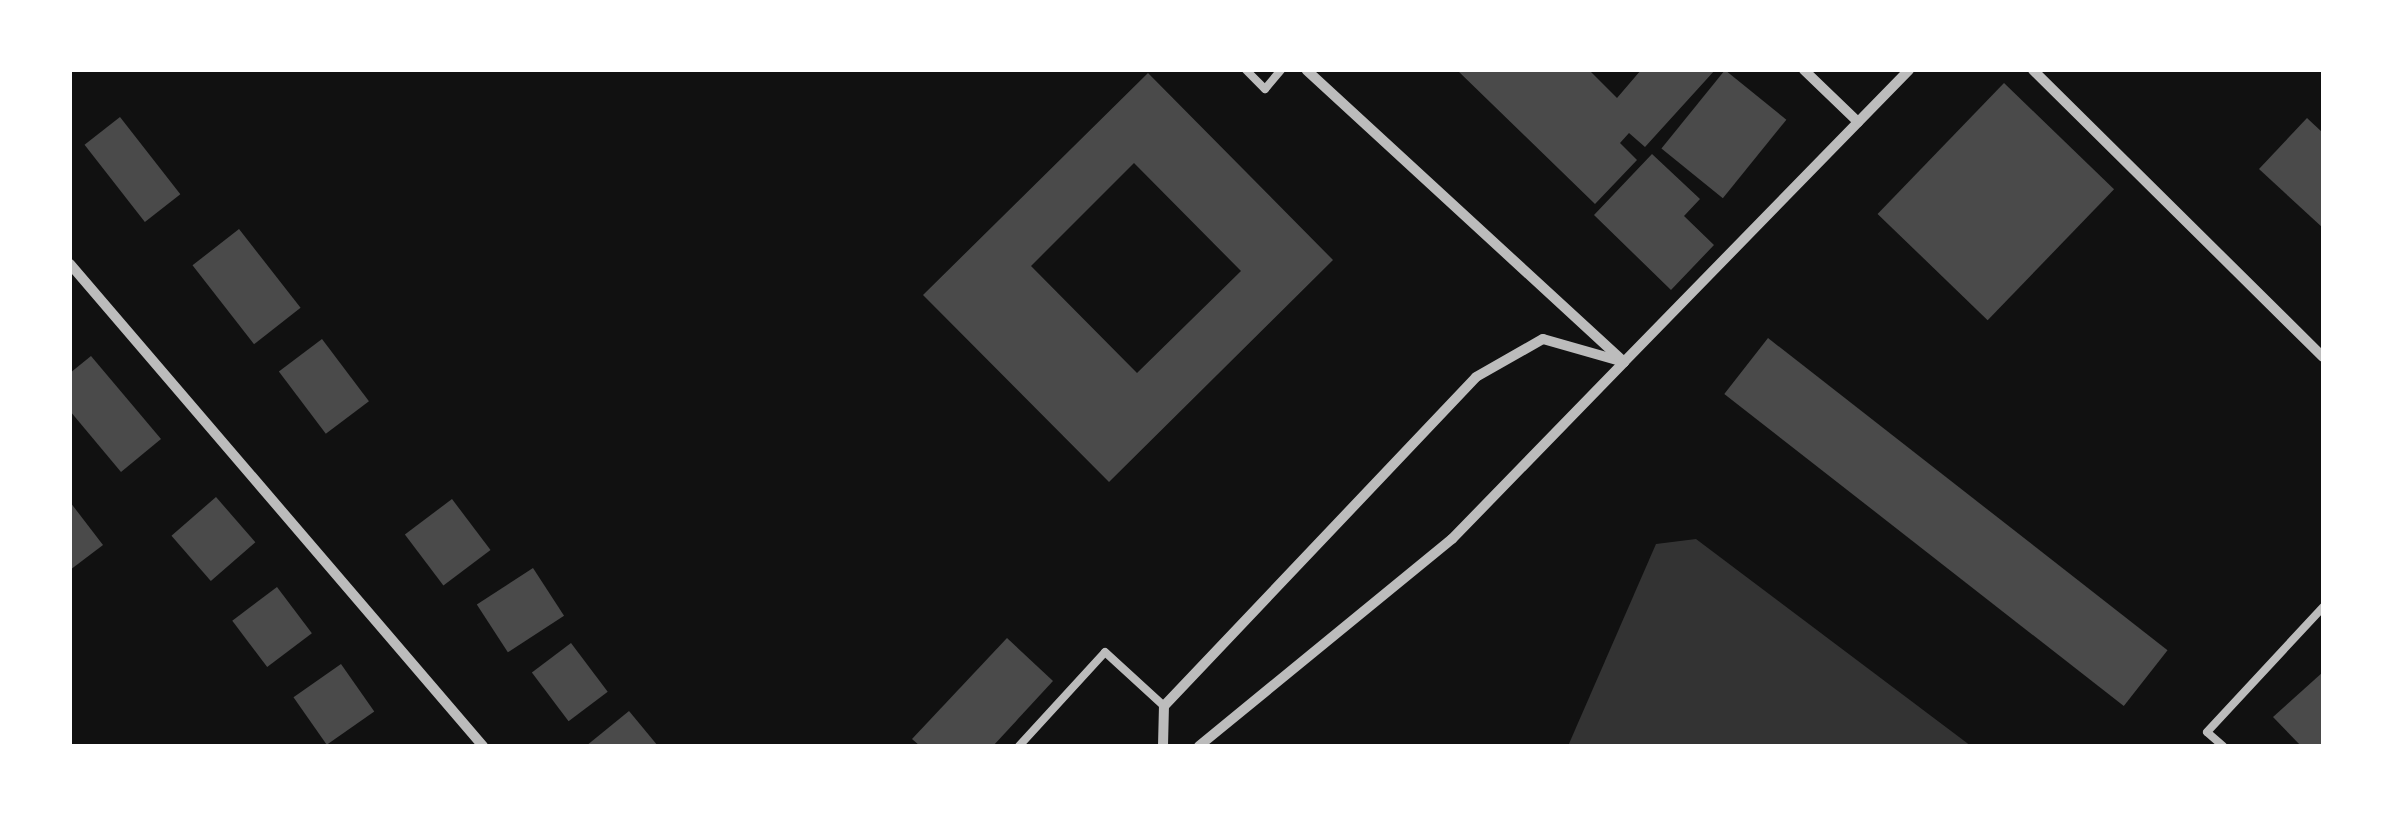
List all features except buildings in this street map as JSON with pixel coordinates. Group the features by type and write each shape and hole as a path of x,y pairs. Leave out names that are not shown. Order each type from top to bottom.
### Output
{"street":[{"path":"1307,70 1624,362"},
{"path":"1804,70 1858,122"},
{"path":"1198,746 1452,539 1908,70"},
{"path":"2033,70 2323,357"},
{"path":"70,264 484,746"},
{"path":"1163,746 1164,706 1476,377 1542,339 1624,362"}],"lane":[{"path":"1246,70 1265,89 1281,70"},
{"path":"2222,746 2207,732 2321,612"},
{"path":"1019,746 1105,652 1164,706"}],"shaded area":[{"path":"1696,539 1971,746 1568,746 1656,544"}]}
